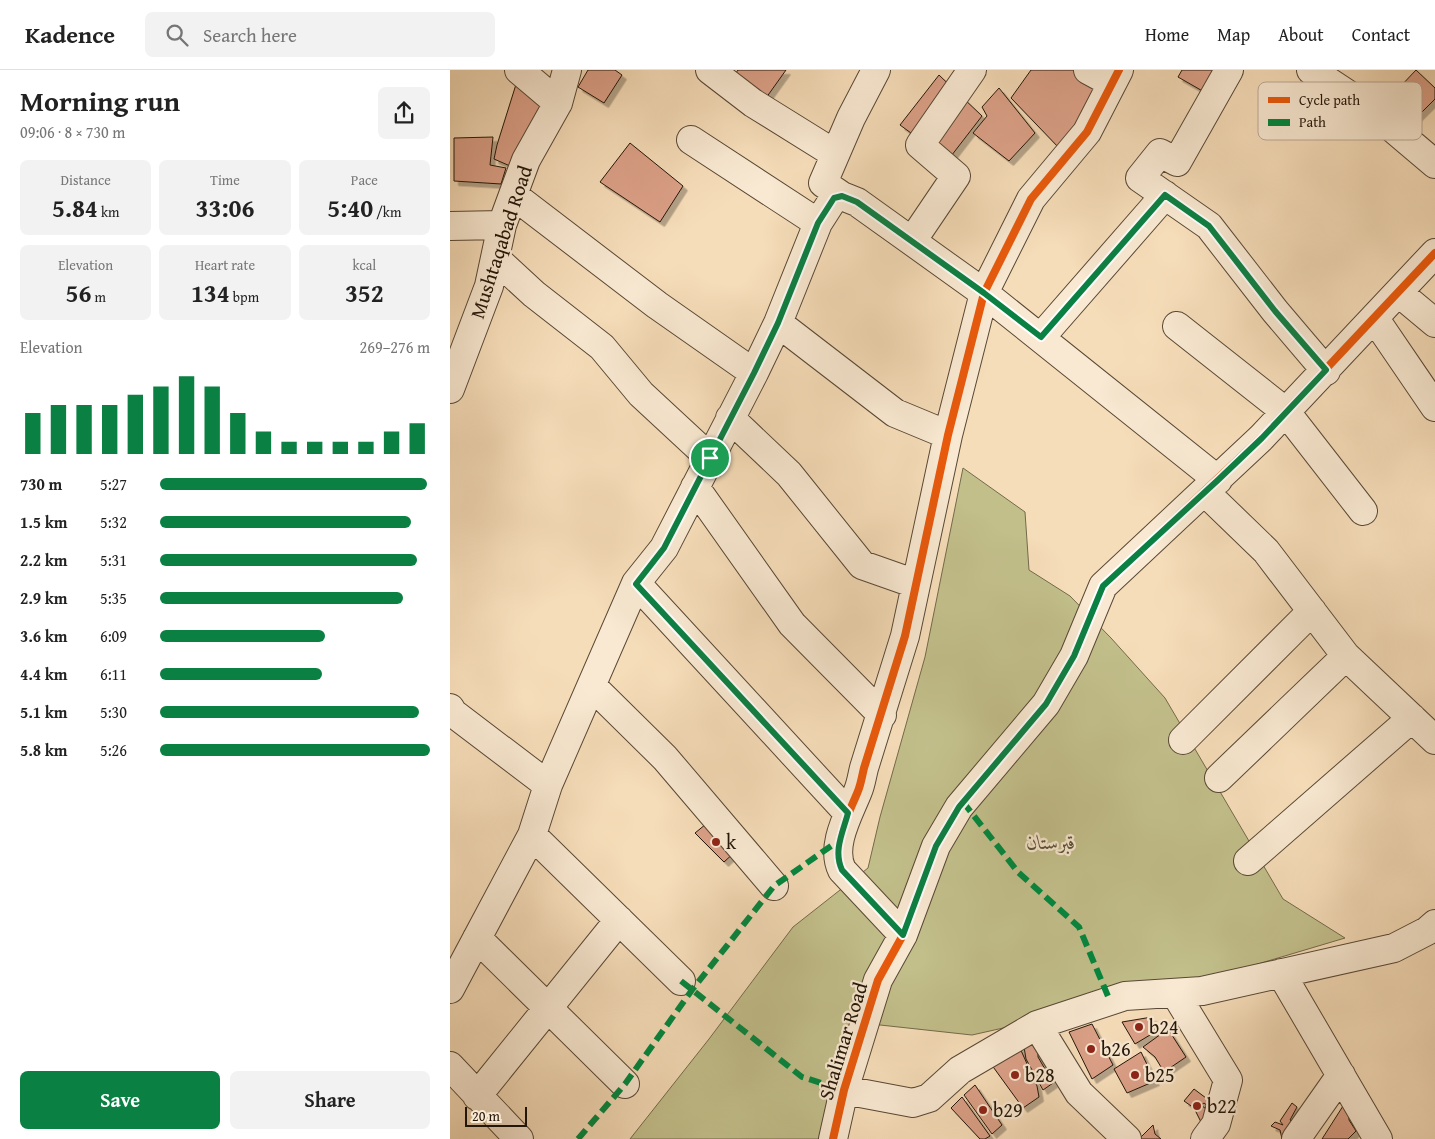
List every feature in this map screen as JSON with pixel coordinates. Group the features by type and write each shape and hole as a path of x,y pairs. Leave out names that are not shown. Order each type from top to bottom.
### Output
{"street":[{"path":"518,70 558,103"},
{"name":"Mushtaqabad Road","path":"450,389 489,286 502,225 513,195 526,160 558,103 567,70"},
{"path":"710,70 753,103 835,154"},
{"path":"876,70 823,183 842,196 857,202 984,293 1041,337 1211,486 1266,551 1346,656 1435,740"},
{"path":"912,241 956,176 920,145 972,70"},
{"path":"903,935 842,870 838,863 837,852 848,813 859,789 906,636 948,435 984,293 1031,199 1087,132 1116,77 1088,70"},
{"path":"1229,70 1177,162 1160,153 1140,178 1209,226 1275,311 1326,370"},
{"path":"1312,70 1330,82"},
{"path":"691,140 818,223"},
{"path":"1407,140 1435,164"},
{"path":"513,195 657,305 754,373"},
{"path":"1041,337 1165,195"},
{"path":"450,989 532,835 548,786 636,584 664,548 754,373 778,323 818,223 834,198 842,196"},
{"path":"450,226 502,225"},
{"name":"Shalimar Road","path":"832,1139 844,1090 878,980 903,935 936,846 959,807 1046,704 1074,656 1103,586 1211,486 1286,412 1435,254"},
{"path":"495,258 534,294 602,347 641,394 710,458"},
{"path":"1399,293 1435,324"},
{"path":"1375,319 1435,407"},
{"path":"778,323 895,413 948,435"},
{"path":"1177,326 1286,412 1363,512"},
{"path":"730,418 789,474 862,565 916,584"},
{"path":"695,487 792,624 882,715"},
{"path":"636,584 848,813"},
{"path":"1183,740 1312,611"},
{"path":"1219,778 1346,656"},
{"path":"592,686 665,758 774,886"},
{"path":"450,708 453,713 548,786"},
{"path":"1248,861 1412,718"},
{"path":"532,835 681,981"},
{"path":"477,1096 619,920"},
{"path":"844,1090 913,1103 929,1098 960,1070 1036,1025 1125,996 1202,991 1394,948 1427,931 1435,924"},
{"path":"477,938 625,1084"},
{"path":"1281,973 1378,1139"},
{"path":"1175,993 1228,1080 1216,1124 1205,1139"},
{"path":"1036,1025 1079,1093 1127,1139"},
{"path":"450,1066 519,1139"},
{"path":"1296,1139 1341,1074"}],"green space":[{"name":"قبرستان","path":"963,468 1025,512 1029,570 1070,596 1165,698 1283,899 1345,938 1164,992 972,1035 871,1024 837,1139 630,1139 709,1039 793,927 868,868 880,817 925,657"}],"building":[{"path":"588,70 615,70 622,75 604,103 578,87"},
{"path":"738,70 786,70 761,105 729,82"},
{"path":"1031,70 1076,70 1103,87 1061,150 1011,98"},
{"path":"1182,70 1217,70 1206,93 1178,77"},
{"path":"1416,70 1435,88 1435,99 1422,112 1422,82 1405,82"},
{"path":"939,75 982,116 948,160 900,125"},
{"path":"518,78 546,102 517,169 494,159"},
{"path":"999,88 1035,133 1009,161 973,133 987,116 982,107"},
{"path":"493,137 490,165 506,168 501,184 454,181 454,138"},
{"path":"630,143 683,186 660,222 600,182"},
{"name":"k","path":"711,820 736,851 724,862 695,833"},
{"name":"b24","path":"1152,1017 1155,1032 1135,1044 1122,1022"},
{"name":"b26","path":"1092,1024 1113,1065 1092,1079 1069,1032"},
{"path":"1168,1029 1186,1057 1164,1072 1155,1057 1143,1047"},
{"path":"1038,1040 1038,1057 1053,1083 1043,1090 1026,1059 1023,1041"},
{"name":"b28","path":"1019,1046 1037,1086 1039,1097 1023,1108 991,1064"},
{"name":"b25","path":"1141,1052 1155,1081 1127,1093 1114,1069"},
{"name":"b29","path":"975,1085 1002,1125 992,1134 964,1095"},
{"name":"b22","path":"1194,1089 1214,1104 1213,1110 1204,1103 1201,1105 1211,1113 1202,1124 1194,1108 1184,1101"},
{"path":"962,1097 990,1136 980,1139 951,1108"},
{"path":"1292,1103 1297,1107 1290,1120 1300,1128 1286,1139 1282,1139 1280,1130 1271,1126 1275,1122 1283,1125 1280,1121"},
{"path":"1343,1106 1349,1112 1349,1120 1356,1131 1348,1139 1322,1139"},
{"path":"1153,1125 1155,1134 1161,1139 1139,1139"}],"marked path":[{"path":"963,802 1018,872 1079,927 1110,1001"},
{"path":"578,1139 625,1084 692,990 774,886 841,839"},
{"path":"681,981 802,1077 844,1090"}],"cycle path":[{"path":"903,935 842,870 839,861 839,841 860,786 905,636 948,435 984,293 1031,199 1087,132 1119,70"},
{"path":"833,1139 844,1090 878,980 903,935 936,846 959,807 1046,704 1074,656 1103,586 1261,438 1435,253"}],"place":[{"name":"k","path":"716,842"},
{"name":"b24","path":"1139,1027"},
{"name":"b26","path":"1091,1049"},
{"name":"b28","path":"1015,1075"},
{"name":"b25","path":"1135,1075"},
{"name":"b22","path":"1197,1106"},
{"name":"b29","path":"983,1110"}],"route":[{"path":"1165,195 1209,226 1275,311 1326,370 1262,438 1103,586 1074,656 1046,704 959,807 936,846 903,935 842,870 838,863 837,852 848,813 636,584 664,548 710,458 778,323 818,223 834,198 842,196 857,202 984,293 1041,337 1165,195"}]}
